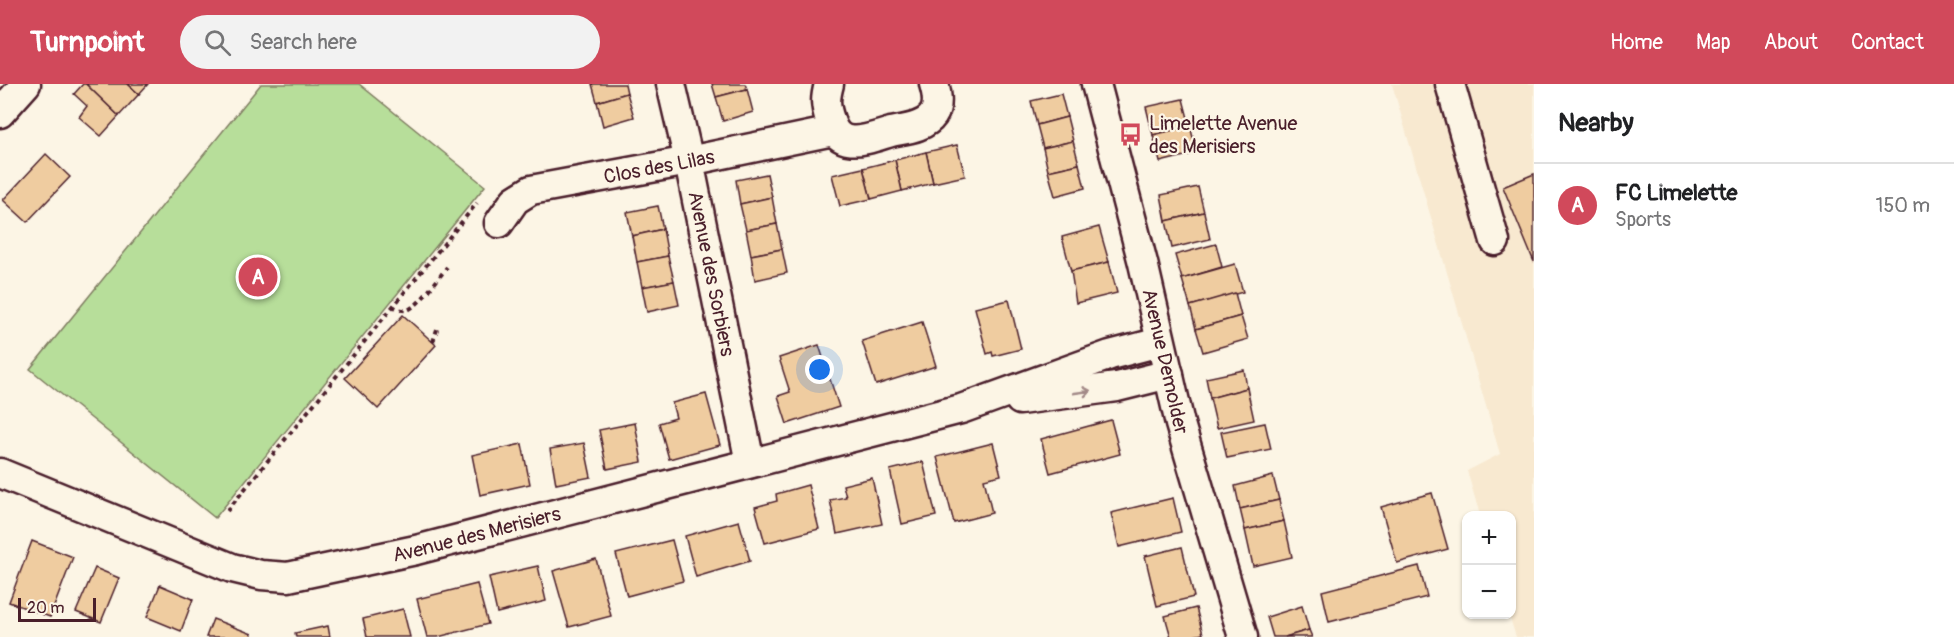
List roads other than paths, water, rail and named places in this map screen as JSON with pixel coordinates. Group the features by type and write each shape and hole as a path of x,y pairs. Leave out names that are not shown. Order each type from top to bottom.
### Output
{"street":[{"name":"Avenue des Sorbiers","path":"671,84 689,161 750,463"},
{"path":"829,84 825,103 833,131 842,139 860,141 922,124 933,114 938,98 934,84"},
{"name":"Avenue Demolder","path":"1096,84 1143,263 1191,463 1243,637"},
{"path":"1450,84 1496,242"},
{"name":"Clos des Lilas","path":"499,223 515,200 531,190 689,161 833,131"},
{"name":"Avenue des Merisiers","path":"0,473 231,568 288,577 416,550 961,409 1110,355 1161,342"},
{"name":"Avenue des Merisiers","path":"961,409 1116,387 1169,374"}],"place":[{"name":"Limelette Avenue des Merisiers","path":"1131,134"},
{"name":"FC Limelette","path":"258,277"}]}
